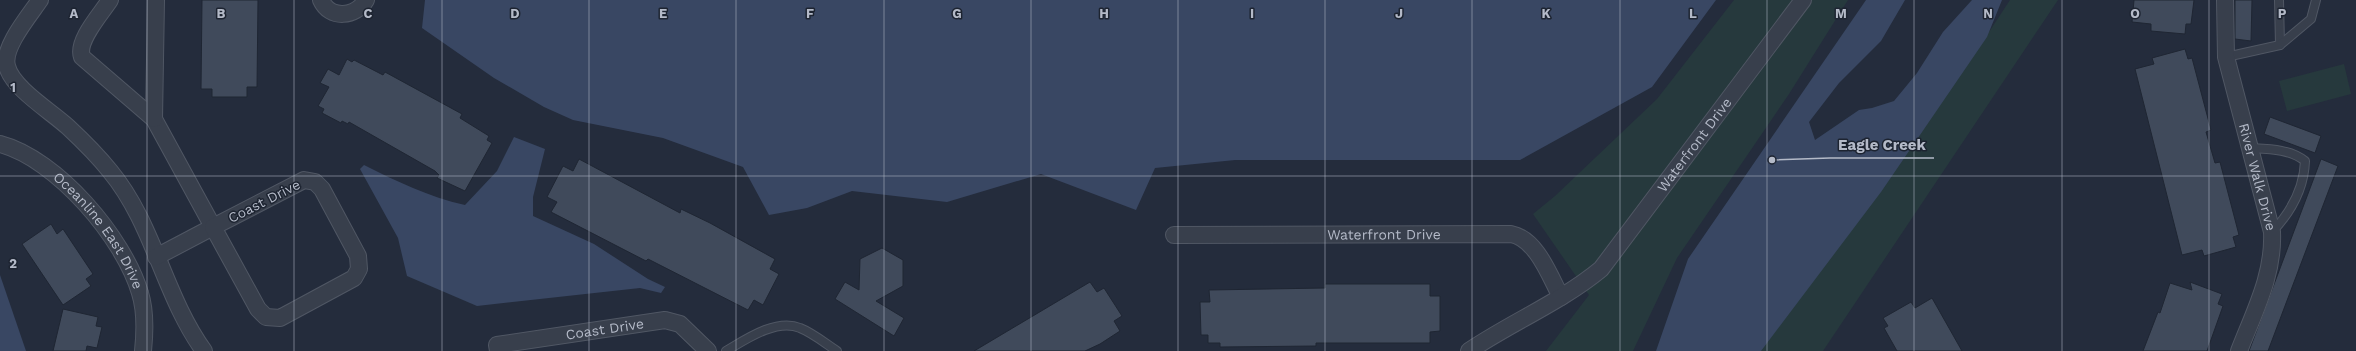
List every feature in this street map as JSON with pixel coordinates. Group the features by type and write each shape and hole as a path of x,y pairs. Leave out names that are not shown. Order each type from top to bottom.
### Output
{"street":[{"path":"40,0 9,47 6,65 12,78 85,143 112,173 140,218 156,258 187,326 204,351"},
{"name":"Coast Drive","path":"110,0 81,43 80,52 84,61 154,119 213,227 258,309 270,318 280,318 354,278 359,269 358,256 322,190 311,181 298,182 213,227 156,258"},
{"path":"154,119 156,0"},
{"path":"321,0 329,11 342,13 354,13 361,8 366,0"},
{"name":"Waterfront Drive","path":"1469,351 1506,327 1561,297 1601,269 1803,0"},
{"name":"River Walk Drive","path":"2225,0 2226,58 2272,232 2271,265 2239,351"},
{"name":"Oceanline East Drive","path":"0,144 34,160 62,180 85,201 106,228 133,273 140,292 145,321 143,351"},
{"name":"Waterfront Drive","path":"1174,235 1511,234 1524,239 1532,248 1561,297"},
{"name":"Coast Drive","path":"498,351 497,345 665,320 680,324 708,351"}],"lane":[{"path":"2278,0 2280,45"},
{"path":"2226,58 2280,45 2311,19 2316,0"},
{"path":"2250,148 2271,149 2296,154 2305,161 2305,179 2287,216 2272,232"},
{"path":"726,351 752,336 786,324 801,328 837,351"}],"green space":[{"path":"1734,0 1848,0 1789,94 1677,258 1633,351 1546,351 1589,295 1533,214 1555,196 1657,99"},
{"path":"2010,0 2058,0 1823,351 1760,351 1989,32"},
{"path":"2344,64 2351,94 2287,111 2279,81"}],"water":[{"path":"425,0 1716,0 1652,87 1520,160 1235,160 1155,168 1136,210 1041,174 947,202 852,191 807,208 769,215 743,167 663,138 573,120 544,107 494,78 422,28"},
{"path":"1866,0 1905,0 1881,41 1839,83 1809,122 1815,140 1859,110 1872,108 1894,101 1917,73 1943,32 1972,0 2002,0 1987,37 1881,192 1761,351 1656,351 1688,259"},
{"path":"514,137 545,149 533,197 533,216 594,244 648,279 665,287 661,293 640,288 477,306 407,276 398,238 360,169 364,165 426,193 465,205 497,171"},
{"path":"0,275 26,351 0,351"}],"building":[{"path":"202,0 258,0 257,87 247,87 247,97 212,97 212,89 201,89"},
{"path":"2134,0 2194,0 2191,24 2186,24 2185,34 2151,31 2151,24 2132,22"},
{"path":"2235,0 2252,0 2251,41 2235,39"},
{"path":"2185,49 2188,59 2192,58 2211,130 2206,132 2215,163 2220,162 2239,235 2233,237 2236,247 2204,256 2202,250 2182,255 2135,69 2154,64 2152,58"},
{"path":"347,59 352,62 354,60 383,75 385,72 462,114 460,118 489,136 487,140 492,143 465,191 437,178 439,175 435,171 349,122 348,124 342,121 341,123 322,113 324,109 318,106 329,87 320,83 328,69 339,75"},
{"path":"2270,117 2321,136 2315,153 2264,134"},
{"path":"579,159 680,213 681,209 710,223 775,259 770,269 779,274 763,305 754,300 748,310 648,259 646,261 551,212 557,202 547,197 563,166 573,171"},
{"path":"2321,159 2338,166 2268,351 2249,351"},
{"path":"51,224 57,234 63,229 93,274 86,279 91,286 63,305 22,244"},
{"path":"882,248 903,260 903,286 876,301 904,318 894,336 835,299 845,282 859,290 860,259"},
{"path":"1090,282 1097,292 1104,288 1122,316 1114,321 1120,331 1100,344 1085,351 974,351"},
{"path":"2190,282 2222,294 2218,304 2223,306 2207,351 2143,351 2158,312 2160,313 2170,283 2192,290"},
{"path":"1325,284 1430,284 1430,296 1440,296 1440,331 1430,332 1430,343 1316,343 1316,346 1220,347 1220,343 1208,343 1208,335 1201,335 1200,302 1210,302 1209,290 1325,288"},
{"path":"1932,298 1962,351 1897,351 1884,328 1888,326 1883,318 1911,302 1915,308"},
{"path":"63,309 98,317 96,326 102,327 97,348 87,346 86,351 53,351"}],"place":[{"name":"Eagle Creek","path":"1772,160"}]}
